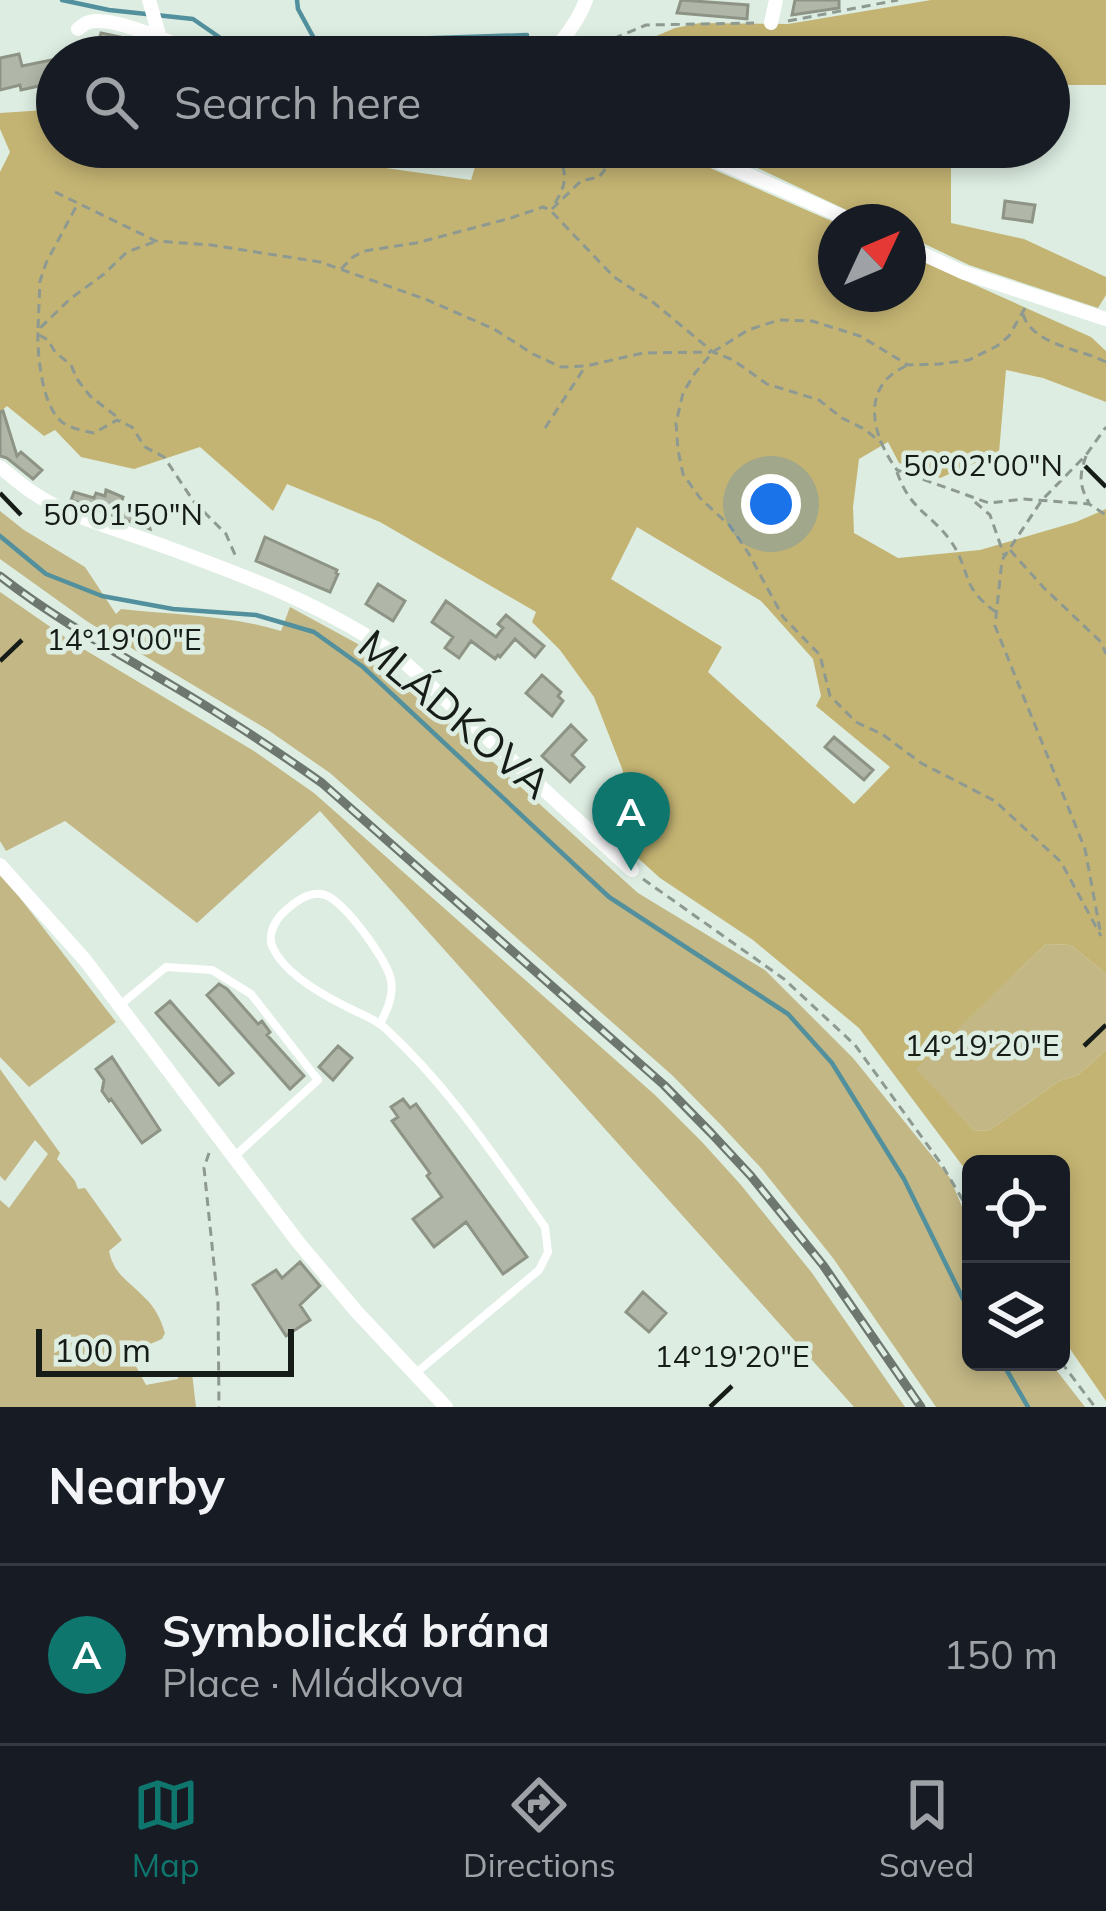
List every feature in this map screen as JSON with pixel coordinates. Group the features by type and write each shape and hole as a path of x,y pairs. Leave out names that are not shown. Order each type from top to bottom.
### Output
{"street":[{"path":"564,36 586,0"},
{"path":"771,22 776,0"},
{"path":"151,4 159,32"},
{"path":"78,29 89,21 104,21 166,36"},
{"path":"733,168 818,206"},
{"path":"926,255 962,272 1106,319"},
{"name":"MLÁDKOVA","path":"0,467 32,492 65,509 236,572 370,636 632,870"},
{"path":"0,866 85,960 298,1242 446,1407"}],"lane":[{"path":"380,1024 390,1004 392,983 382,958 336,900 322,893 308,895 284,912 272,929 270,945 278,957 335,1002 380,1024 446,1089 545,1227 548,1252 539,1270 415,1374"},
{"path":"118,1006 166,967 212,970 251,994 319,1079 235,1156"}],"path":[{"path":"620,36 646,25 813,18 898,0"},
{"path":"550,210 564,189 563,168"},
{"path":"550,210 581,181 599,177 605,168"},
{"path":"55,192 156,241 233,248 341,269 494,329 561,367 643,353 712,352"},
{"path":"78,203 40,281 40,370 56,417 66,425 94,433 123,421"},
{"path":"341,269 364,251 464,232 542,207 614,277 654,303 712,352 733,360 766,384 820,400 882,442"},
{"path":"38,333 70,299 127,252 156,241"},
{"path":"996,612 975,594 939,526 914,506 887,456 875,422 874,399 887,377 908,365 982,356 1009,336 1031,296"},
{"path":"1023,312 1036,334 1106,362"},
{"path":"908,365 860,336 827,324 793,318 748,330 712,352 683,393 676,423 683,474 730,526 783,616 820,655 830,696 856,722 882,734 920,763 995,801 1061,862 1106,949"},
{"path":"38,333 71,365 90,396 132,428 145,447 164,457 194,502 219,525 236,554 236,572"},
{"path":"545,428 586,365"},
{"path":"1004,556 1042,500 1106,427"},
{"path":"1086,455 1079,486 1089,504 1106,515"},
{"path":"897,470 989,503 1089,504"},
{"path":"970,498 990,515 1000,536 1004,556 994,626 1085,849 1101,936"},
{"path":"1009,549 1101,642 1106,654"},
{"path":"632,870 784,979 855,1045 962,1199"},
{"path":"216,1134 204,1168 218,1303 219,1407"},
{"path":"1068,1371 1095,1407"}],"shaded area":[{"path":"931,0 1106,0 1106,85 1070,85 1070,36 656,36 700,23 788,24"},
{"path":"36,111 36,168 386,168 471,180 475,168 710,168 818,215 818,312 926,312 926,263 1091,337 1106,351 1106,402 1043,378 1006,370 999,453 940,478 899,463 888,442 859,459 853,507 854,533 898,558 980,550 1106,509 1106,974 1071,945 1046,944 916,1069 975,1131 990,1130 1059,1081 1078,1075 1106,1050 1106,1401 1070,1349 1070,1155 962,1155 962,1165 859,1028 753,940 660,878 608,831 623,771 594,697 560,650 532,622 536,612 380,522 287,484 273,511 200,447 134,469 81,457 55,430 44,436 7,406 0,412 0,172 10,152 0,129 0,113","holes":["637,527 761,601 813,659 821,696 816,706 890,767 854,804 708,672 722,647 611,579"]},
{"path":"758,168 951,168 951,223 1024,239 1106,277 1106,295 1098,308 969,265 926,245 926,204 834,204"},
{"path":"0,511 85,567 116,614 121,609 202,616 281,631 290,607 369,650 638,893 765,970 853,1058 950,1178 962,1207 962,1371 1057,1371 1085,1407 936,1407 833,1258 761,1168 673,1076 330,773 268,730 88,622 0,559"},
{"path":"0,592 314,793 655,1095 741,1185 812,1273 905,1407 854,1407 320,811 197,923 65,821 6,851 0,841"},
{"path":"0,872 116,1022 29,1087 0,1057"},
{"path":"1046,944 1071,945 1106,974 1106,1050 1078,1075 1059,1081 990,1130 975,1131 915,1069"},
{"path":"0,1069 60,1153 57,1159 78,1189 85,1188 122,1240 109,1251 114,1266 160,1319 162,1339 129,1353 146,1385 178,1379 178,1371 192,1373 196,1407 0,1407 0,1200 9,1208 48,1154 35,1140 5,1181 0,1176"}],"building":[{"path":"681,0 748,5 747,19 677,13"},
{"path":"795,0 839,0 839,8 792,15"},
{"path":"19,54 22,66 36,63 36,87 0,90 0,58"},
{"path":"1005,201 1035,205 1032,222 1003,218"},
{"path":"3,411 17,456 21,452 42,470 33,479 0,456"},
{"path":"106,490 123,497 121,503 146,512 150,529 71,500 74,492 94,498 96,493 105,496"},
{"path":"265,537 337,570 330,592 256,561"},
{"path":"378,584 405,601 393,621 366,604"},
{"path":"446,601 496,637 506,615 544,646 535,657 515,639 495,659 471,641 459,658 445,648 453,637 432,622"},
{"path":"542,675 561,692 558,696 563,701 552,716 526,693"},
{"path":"571,725 586,740 572,755 584,767 570,782 542,756"},
{"path":"834,737 873,770 864,780 825,747"},
{"path":"219,984 258,1024 262,1021 270,1032 267,1035 304,1076 290,1089 207,995"},
{"path":"170,1001 233,1073 219,1085 156,1013"},
{"path":"338,1046 352,1058 333,1080 319,1067"},
{"path":"112,1057 160,1130 142,1143 102,1091 104,1080 96,1069"},
{"path":"403,1099 410,1108 416,1104 527,1257 503,1274 466,1222 434,1247 413,1219 442,1197 392,1121 398,1117 391,1107"},
{"path":"300,1262 320,1286 300,1305 310,1320 286,1336 253,1285 276,1270 282,1278"},
{"path":"643,1292 666,1313 649,1332 626,1312"}],"waterway":[{"path":"62,0 193,19 218,36"},
{"path":"297,0 313,36"},
{"path":"497,36 527,35"},
{"path":"0,536 46,574 102,596 173,609 256,615 314,632 363,667 609,897 788,1014 832,1063 904,1179 962,1297"},
{"path":"1007,1371 1028,1407"}],"railway":[{"path":"0,576 322,783 664,1085 751,1176 823,1265 921,1407"}],"place":[{"name":"Symbolická brána","path":"631,871"}]}
